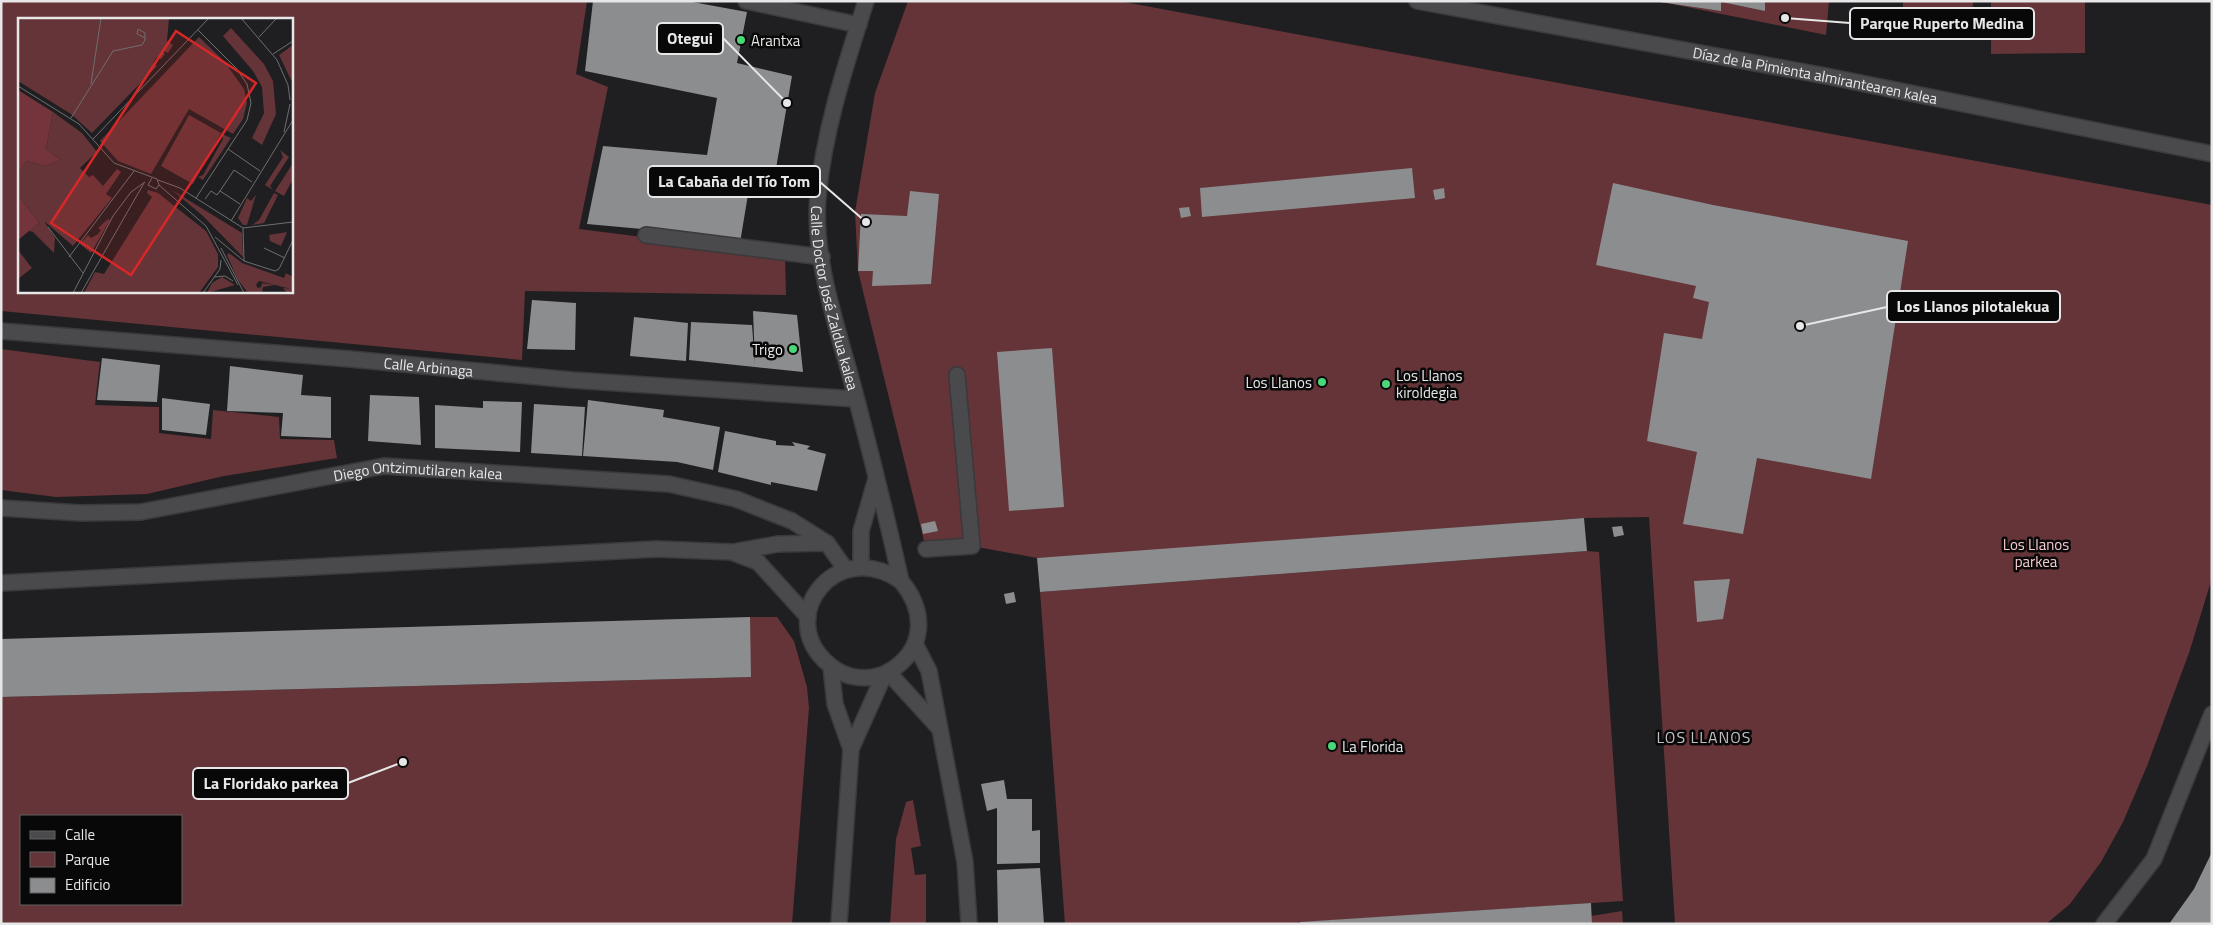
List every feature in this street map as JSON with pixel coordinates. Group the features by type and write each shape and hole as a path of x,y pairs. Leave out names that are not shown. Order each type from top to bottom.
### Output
{"street":[{"path":"746,1 858,24"},
{"name":"Calle Doctor José Zaldua kalea","path":"866,1 840,84 820,188 818,222 827,288 877,478 901,581"},
{"name":"Díaz de la Pimienta almirantearen kalea","path":"1417,1 1826,76 2212,154"},
{"path":"646,235 822,258"},
{"name":"Calle Arbinaga","path":"1,331 340,358 572,380 856,399"},
{"path":"926,549 972,546 958,375"},
{"name":"Diego Ontzimutilaren kalea","path":"1,508 81,513 141,512 384,466 668,484 736,499 792,521 827,543 853,568"},
{"path":"853,568 861,531 877,478"},
{"path":"1,583 658,549 732,552 778,544 827,543"},
{"path":"732,552 758,562 808,616"},
{"path":"853,568 888,573 901,581 912,594 918,610 919,627 915,644 906,658 886,673 859,678 844,675 831,667 817,654 810,636 808,616 812,602 820,588 831,577 853,568"},
{"path":"915,644 929,670 966,862 969,924"},
{"path":"831,667 835,704 851,749"},
{"path":"886,673 940,729"},
{"path":"839,924 851,749 886,673"},
{"path":"2104,924 2154,859 2212,714"}],"green space":[{"path":"1,1 587,1 576,74 608,87 579,229 785,255 786,295 525,291 522,360 1,311"},
{"name":"Los Llanos parkea","path":"908,1 1119,1 2212,205 2212,578 2189,653 2147,766 2123,822 2101,862 2070,904 2046,924 1675,924 1649,517 1584,518 1084,556 1037,558 972,546 926,549 858,271 855,212 875,93"},
{"path":"1657,1 1829,1 1826,35"},
{"path":"1903,1 1973,1 1972,37 1903,31"},
{"path":"1991,1 2085,1 2085,53 1991,54"},
{"path":"1,349 100,362 95,405 159,407 159,433 211,439 213,410 279,417 280,439 334,440 337,458 224,476 147,494 56,497 1,490"},
{"name":"La Florida","path":"1587,551 1599,552 1623,901 1277,924 1065,924 1040,592"},
{"path":"750,617 777,617 794,641 807,687 809,708 792,924 1,924 1,697 750,677"},
{"path":"913,800 921,846 911,848 915,875 926,874 926,924 890,924 896,839 906,802"},
{"path":"1622,911 1623,924 1592,924 1591,916"}],"building":[{"path":"593,1 687,1 747,12 737,63 792,76 774,180 751,176 740,243 664,231 587,224 603,146 707,155 717,98 585,71"},
{"path":"1721,1 1721,11 1660,2"},
{"path":"1765,1 1765,11 1722,2"},
{"path":"1412,168 1415,198 1202,217 1200,188"},
{"path":"1613,183 1713,205 1908,241 1871,479 1757,458 1743,534 1683,524 1697,452 1647,441 1664,333 1702,339 1709,302 1693,298 1696,286 1596,265"},
{"path":"1444,188 1445,198 1435,200 1433,190"},
{"path":"910,191 939,194 931,284 872,286 873,271 858,271 861,214 907,216"},
{"path":"1189,207 1191,216 1181,218 1179,208"},
{"path":"532,300 576,303 575,350 527,349"},
{"path":"753,311 797,315 803,372 689,360 691,322 752,325 755,365"},
{"path":"634,317 688,323 686,361 630,356"},
{"path":"1052,348 1064,507 1009,511 997,352"},
{"path":"102,358 160,365 157,402 97,400"},
{"path":"230,366 303,375 301,395 331,397 331,438 281,436 283,413 227,411"},
{"path":"370,395 419,397 421,445 368,441"},
{"path":"162,398 210,404 206,435 162,430"},
{"path":"588,400 664,410 663,417 720,427 713,470 677,462 583,456"},
{"path":"483,401 522,402 520,452 435,448 435,405 483,408"},
{"path":"534,404 585,407 582,456 531,453"},
{"path":"725,431 776,441 776,445 795,446 792,442 810,446 807,449 826,454 817,491 771,482 771,485 718,472"},
{"path":"1584,518 1587,551 1040,592 1037,558"},
{"path":"935,521 938,531 923,534 921,524"},
{"path":"1622,526 1624,535 1614,537 1612,527"},
{"path":"1730,579 1723,619 1697,622 1694,581"},
{"path":"1014,592 1016,602 1006,604 1004,594"},
{"path":"750,617 751,677 1,697 1,639"},
{"path":"1004,780 1007,799 1032,799 1032,831 1040,830 1040,863 997,864 997,808 987,811 981,784"},
{"path":"2212,852 2212,924 2169,924 2194,889"},
{"path":"1040,868 1044,924 998,924 997,870"},
{"path":"1591,903 1592,924 1300,924 1300,922"}],"place":[{"name":"Parque Ruperto Medina","path":"1785,18"},
{"name":"Arantxa","path":"741,40"},
{"name":"Otegui","path":"787,103"},
{"name":"La Cabaña del Tío Tom","path":"866,222"},
{"name":"Los Llanos pilotalekua","path":"1800,326"},
{"name":"Trigo","path":"793,349"},
{"name":"Los Llanos","path":"1322,382"},
{"name":"Los Llanos kiroldegia","path":"1386,384"},
{"name":"La Florida","path":"1332,746"},
{"name":"La Floridako parkea","path":"403,762"}],"district":[{"name":"LOS LLANOS","path":"1704,737"}]}
